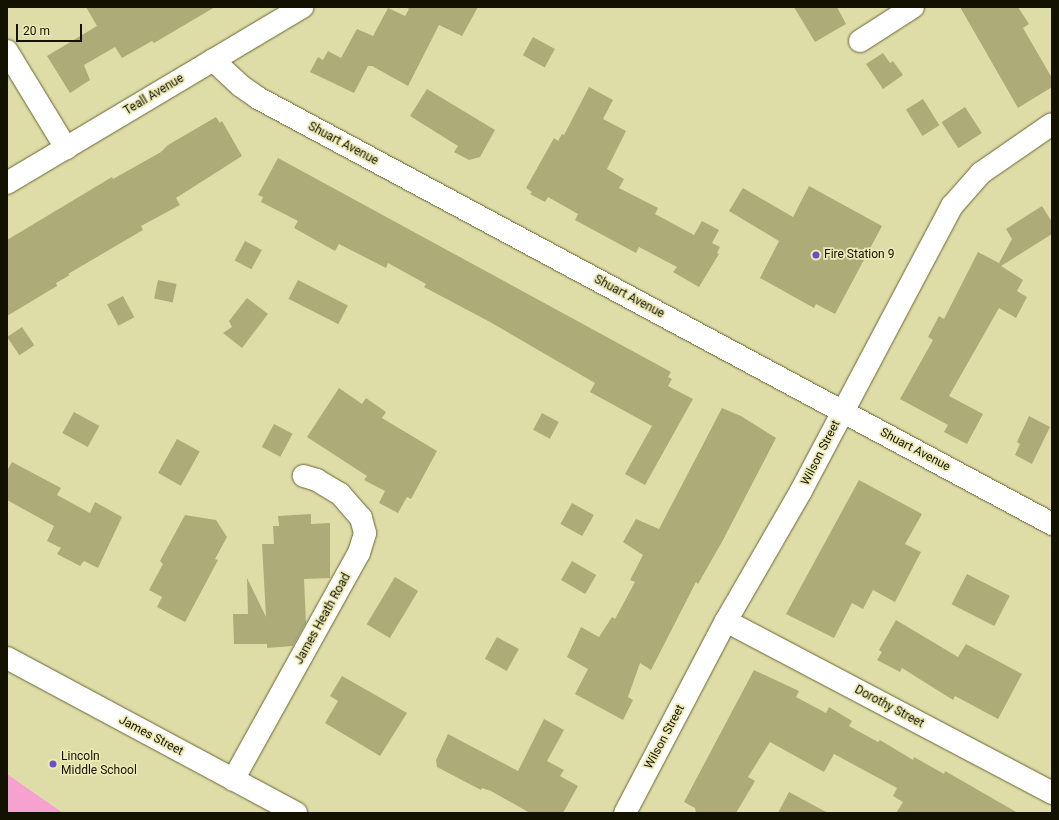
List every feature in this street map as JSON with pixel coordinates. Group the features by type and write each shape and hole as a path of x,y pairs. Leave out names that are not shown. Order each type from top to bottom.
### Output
{"street":[{"name":"Teall Avenue","path":"7,183 302,7"},
{"path":"860,41 913,7"},
{"path":"7,51 66,148"},
{"name":"Shuart Avenue","path":"213,60 240,86 258,98 1052,524"},
{"name":"Wilson Street","path":"625,813 726,621 801,491 952,206 981,173 1052,124"},
{"name":"James Heath Road","path":"233,780 359,553 365,533 361,518 340,494 317,480 304,476"},
{"name":"Dorothy Street","path":"726,621 1052,793"},
{"name":"James Street","path":"7,658 296,813"}],"shaded area":[{"path":"7,774 63,813 7,813"}],"building":[{"path":"86,7 215,7 154,43 152,41 122,58 115,47 84,65 90,80 70,93 47,56 97,26"},
{"path":"406,7 478,7 462,36 439,25 408,86 372,66 368,66 354,93 310,72 318,57 323,60 328,51 341,58 357,29 373,36 388,8 405,16 409,9"},
{"path":"794,7 837,7 846,24 815,42"},
{"path":"960,7 1018,7 1029,24 1023,28 1052,78 1052,87 1018,108"},
{"path":"533,37 555,49 545,67 523,55"},
{"path":"883,53 890,63 893,61 903,75 883,89 866,64"},
{"path":"589,87 613,100 603,119 626,131 607,169 624,179 619,188 658,208 655,214 694,235 702,221 719,230 712,243 720,247 717,253 719,254 699,287 673,272 677,267 639,247 636,253 575,220 578,214 548,197 545,202 530,194 532,192 526,188 554,138 558,141 562,134 564,135"},
{"path":"427,89 495,130 480,157 469,160 454,152 458,146 410,116"},
{"path":"923,99 939,125 922,136 906,110"},
{"path":"965,107 982,133 958,148 942,122"},
{"path":"216,117 220,123 222,121 242,156 176,198 180,205 141,226 143,230 68,274 70,275 56,283 57,286 7,316 7,240 112,177 113,179 161,152 168,145"},
{"path":"278,158 671,372 668,377 672,379 668,386 693,399 645,485 625,474 652,426 590,392 595,383 490,322 424,287 426,284 388,263 386,268 339,244 335,251 294,228 298,221 261,202 263,197 258,195"},
{"name":"Fire Station 9","path":"809,186 882,226 835,314 816,304 814,308 760,278 779,241 729,211 743,188 793,217"},
{"path":"1042,206 1052,222 1052,234 1001,266 1023,280 1017,291 1027,297 1016,318 999,308 949,396 983,414 967,444 944,432 948,425 900,399 933,340 928,337 939,316 944,319 978,252 999,263 1012,239 1006,229"},
{"path":"245,241 262,250 251,269 235,260"},
{"path":"158,280 177,284 173,303 154,299"},
{"path":"298,280 348,305 338,324 288,299"},
{"path":"123,296 134,317 118,326 107,304"},
{"path":"247,298 268,314 242,348 223,333 232,327 229,321"},
{"path":"22,327 34,345 19,355 7,337"},
{"path":"339,388 362,404 366,398 386,412 382,418 437,451 411,499 407,497 398,513 379,503 385,491 364,480 367,476 307,437"},
{"path":"722,408 741,416 776,438 723,540 698,584 696,582 651,670 640,663 628,697 633,700 623,720 575,694 588,669 567,657 581,627 599,637 612,617 615,619 635,582 630,580 643,555 623,542 636,519 659,529"},
{"path":"74,412 99,426 88,447 62,433"},
{"path":"542,413 559,422 550,439 533,430"},
{"path":"1029,416 1050,427 1032,464 1015,455 1020,444 1017,442"},
{"path":"274,424 293,434 280,457 262,447"},
{"path":"177,439 200,452 181,486 158,473"},
{"path":"12,462 61,488 57,495 90,513 95,502 122,517 98,568 84,561 80,566 57,554 61,548 47,541 54,526 7,500 7,471"},
{"path":"859,480 922,514 905,544 921,552 895,602 873,590 863,609 852,603 834,638 786,614"},
{"path":"572,503 594,515 582,536 560,524"},
{"path":"311,514 311,524 330,523 330,578 304,579 306,623 293,646 267,648 267,644 234,644 233,614 248,614 247,578 266,617 262,544 274,544 273,526 279,526 278,516"},
{"path":"185,515 216,520 227,537 215,559 218,560 185,622 157,607 162,597 149,590 163,564 160,561"},
{"path":"572,561 596,575 585,594 561,580"},
{"path":"967,574 1010,596 994,626 952,604"},
{"path":"395,577 418,591 390,638 367,624"},
{"path":"896,620 958,657 966,644 1022,674 998,719 955,696 953,700 902,668 900,672 877,660 882,652 879,650"},
{"path":"497,637 519,649 507,671 485,659"},
{"path":"754,670 799,691 796,697 826,713 829,707 852,721 849,726 878,742 880,740 913,760 914,757 944,774 945,771 1018,813 896,813 903,802 893,796 897,788 834,754 824,772 770,742 748,777 755,781 736,813 696,813 695,808 684,802"},
{"path":"342,676 407,713 380,756 325,723 338,701 330,696"},
{"path":"544,719 564,730 547,761 564,770 560,776 578,786 563,813 530,813 491,791 482,788 481,790 437,767 436,760 448,734 518,771"},
{"path":"789,792 828,813 778,813"}],"place":[{"name":"Fire Station 9","path":"816,255"},
{"name":"Lincoln Middle School","path":"53,764"}]}
